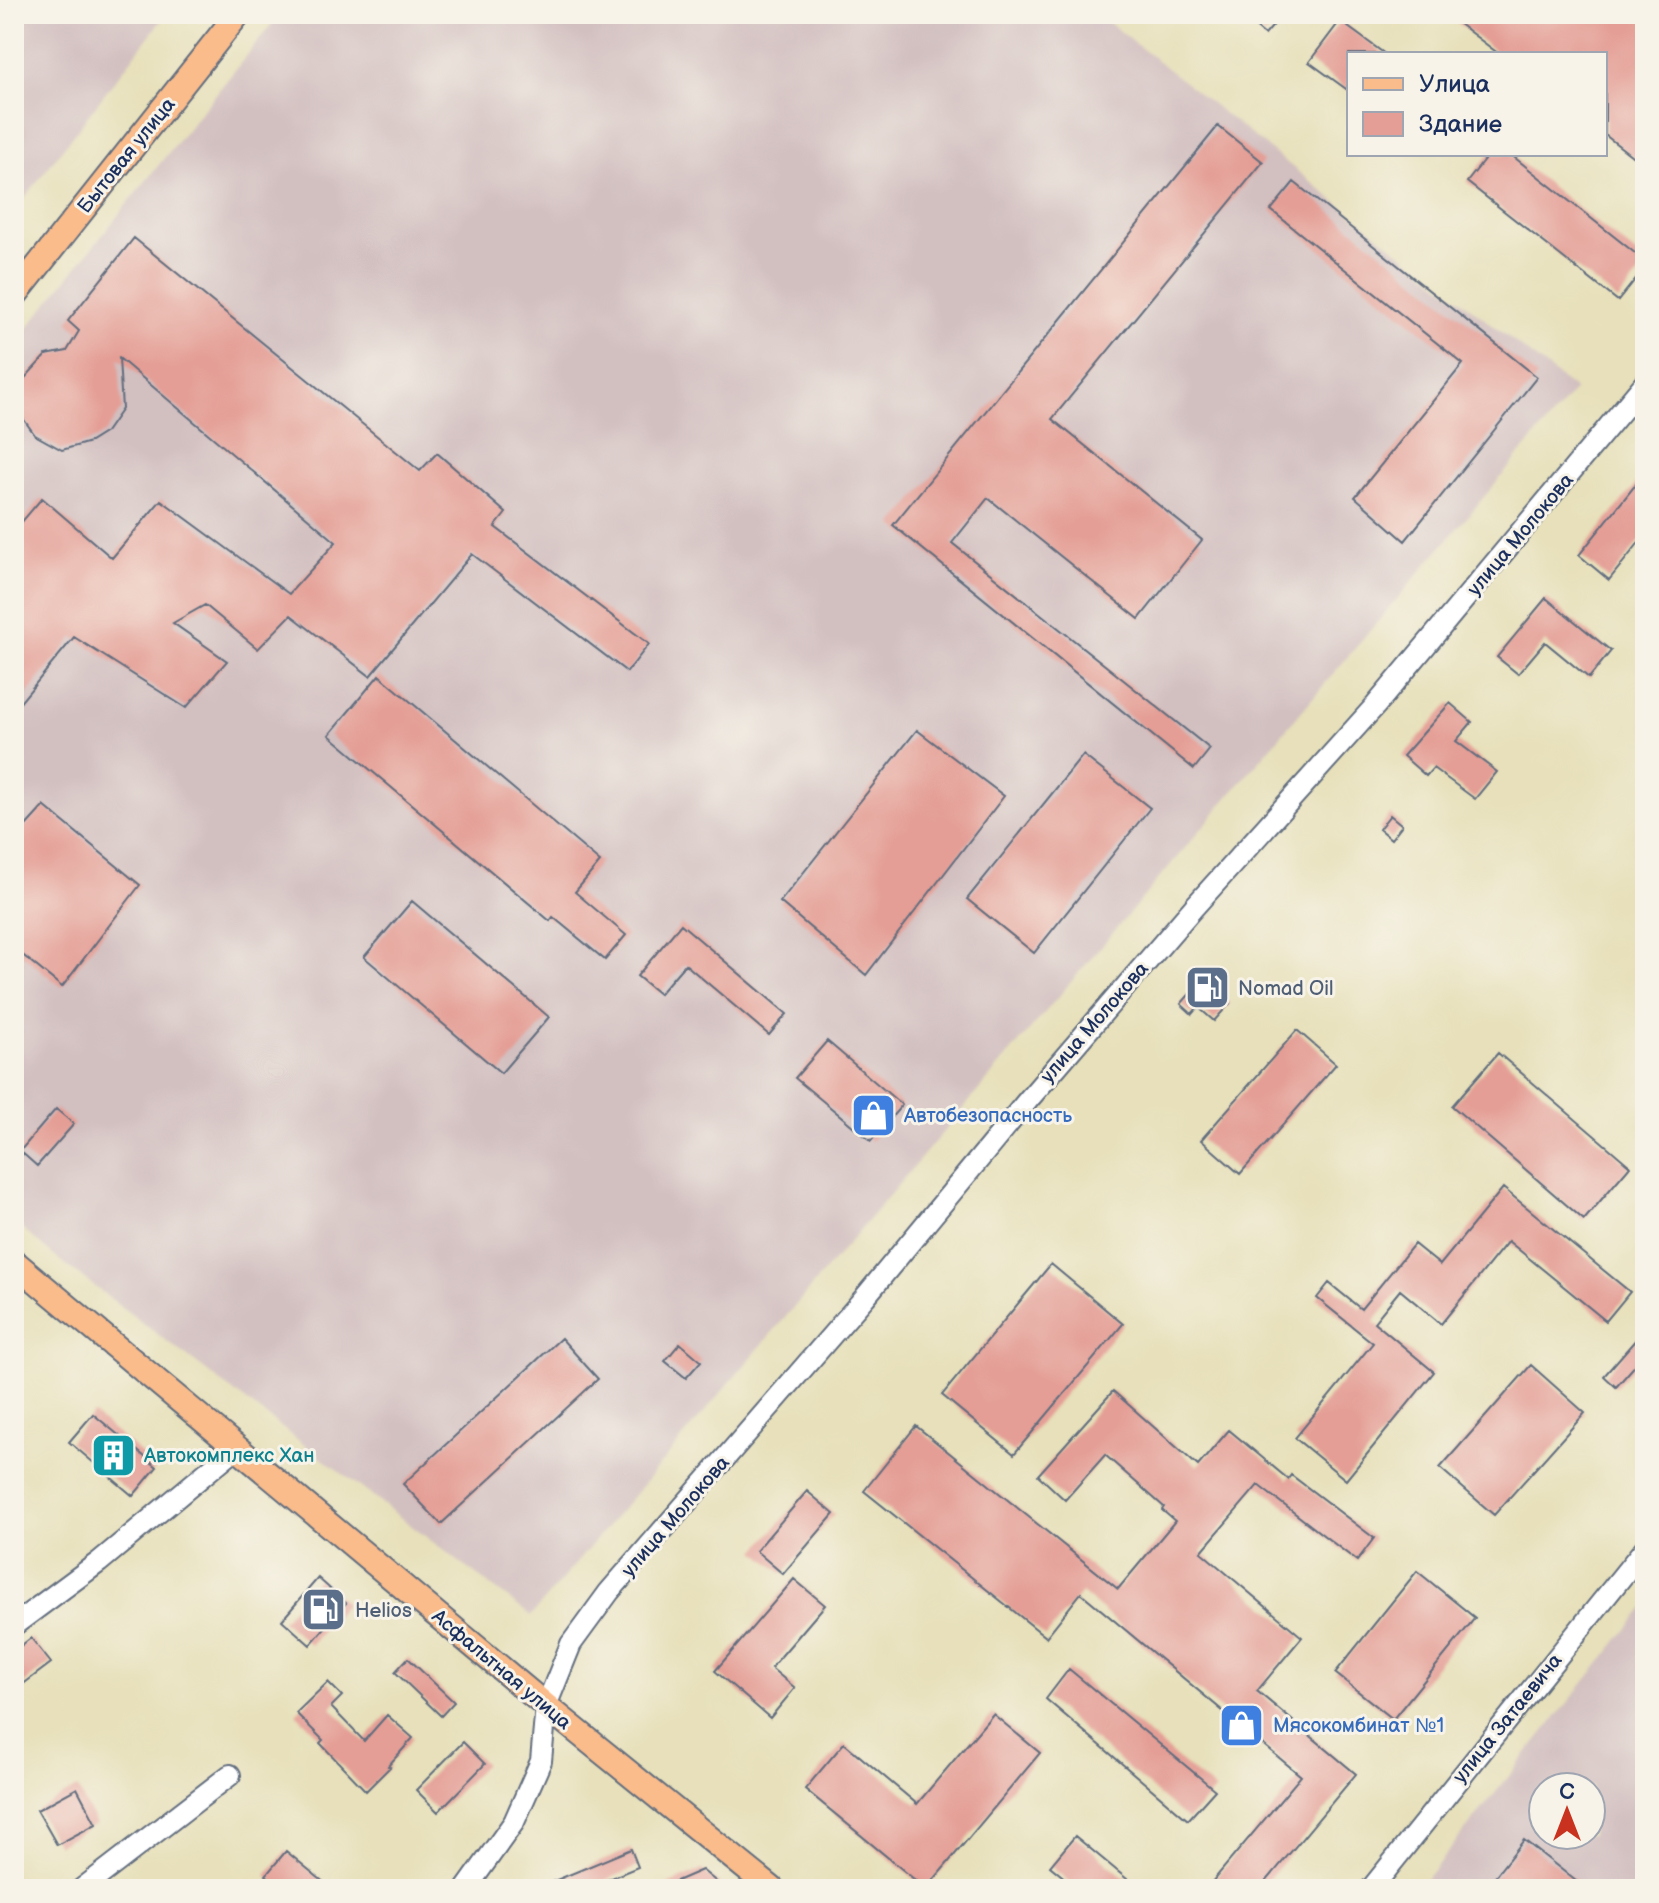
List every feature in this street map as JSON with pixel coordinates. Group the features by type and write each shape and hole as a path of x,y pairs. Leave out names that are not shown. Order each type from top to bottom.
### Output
{"main road":[{"name":"Бытовая улица","path":"14,296 238,14"},
{"name":"Асфальтная улица","path":"14,1262 546,1706 772,1889"}],"street":[{"name":"улица Молокова","path":"466,1889 514,1822 541,1761 546,1706 571,1644 609,1592 865,1297 1153,955 1376,705 1645,383"},
{"path":"14,1625 99,1562 236,1448"},
{"name":"улица Затаевича","path":"1371,1889 1645,1548"},
{"path":"82,1889 230,1775"}],"shaded area":[{"path":"14,14 166,14 14,212"},
{"path":"280,14 1098,14 1575,390 531,1616 54,1256 14,1222 14,345"},
{"path":"1645,1607 1645,1889 1418,1889"}],"building":[{"path":"1240,14 1283,14 1265,35"},
{"path":"1446,14 1645,14 1645,166 1607,137 1607,52 1496,52"},
{"path":"1340,21 1382,52 1347,52 1347,90 1309,62"},
{"path":"1218,126 1263,162 1052,419 1202,540 1139,619 988,498 952,543 1210,749 1194,769 893,525"},
{"path":"1487,156 1513,156 1645,261 1645,267 1618,301 1467,182"},
{"path":"1294,182 1537,377 1405,541 1355,497 1463,364 1271,210"},
{"path":"134,238 420,471 437,453 506,513 495,527 649,644 627,672 472,554 370,676 291,615 258,649 205,605 173,623 227,661 186,708 74,637 14,710 14,531 42,498 112,558 161,500 289,594 336,542 119,358 122,409 106,432 90,442 62,450 35,435 14,406 24,379 46,355 67,351 79,331 68,321"},
{"path":"1645,473 1645,535 1609,580 1579,555"},
{"path":"1546,598 1611,651 1589,678 1545,642 1518,674 1497,657"},
{"path":"379,675 600,862 575,892 626,935 605,960 553,917 550,921 329,735"},
{"path":"1450,703 1472,722 1456,741 1497,772 1475,799 1433,768 1426,776 1403,756"},
{"path":"917,730 1004,796 866,975 780,902"},
{"path":"1083,755 1150,808 1034,953 967,899"},
{"path":"44,806 140,885 62,987 14,948 14,839"},
{"path":"1390,815 1402,825 1391,839 1379,829"},
{"path":"412,901 549,1017 501,1073 364,957"},
{"path":"681,924 787,1014 769,1035 685,964 659,994 637,976"},
{"path":"1210,971 1222,981 1214,990 1230,1003 1214,1021 1198,1007 1192,1014 1181,1004"},
{"path":"1297,1030 1336,1064 1240,1174 1201,1140"},
{"path":"827,1041 902,1105 871,1141 795,1078"},
{"path":"1498,1053 1630,1166 1584,1220 1452,1106"},
{"path":"56,1109 74,1124 37,1166 20,1151"},
{"path":"1503,1188 1630,1292 1606,1321 1508,1241 1441,1324 1400,1290 1374,1322 1434,1372 1346,1480 1295,1438 1373,1343 1317,1298 1329,1283 1361,1309 1414,1244 1440,1265"},
{"path":"1051,1264 1123,1324 1014,1454 942,1395"},
{"path":"1645,1329 1645,1354 1616,1387 1604,1376"},
{"path":"561,1338 598,1379 441,1524 403,1484"},
{"path":"680,1343 701,1361 686,1378 665,1361"},
{"path":"1531,1365 1585,1413 1494,1515 1440,1468"},
{"path":"1113,1391 1198,1466 1229,1430 1288,1479 1291,1475 1374,1538 1357,1561 1258,1485 1201,1552 1302,1637 1257,1691 1356,1774 1260,1889 1206,1889 1301,1776 1081,1593 1046,1637 864,1491 916,1426 1118,1589 1175,1521 1162,1510 1164,1507 1105,1455 1065,1500 1038,1475"},
{"name":"Автокомплекс Хан","path":"93,1414 157,1467 133,1496 69,1442"},
{"path":"807,1491 834,1514 783,1574 756,1551"},
{"path":"1417,1571 1475,1618 1393,1719 1335,1673"},
{"path":"318,1578 346,1603 310,1645 282,1620"},
{"path":"794,1579 825,1605 771,1668 795,1688 770,1718 715,1671"},
{"path":"31,1638 51,1663 14,1691 14,1651"},
{"path":"408,1658 454,1702 441,1716 395,1672"},
{"path":"1069,1669 1215,1790 1188,1820 1046,1699"},
{"path":"328,1682 342,1696 331,1707 364,1741 387,1715 413,1738 366,1791 296,1713"},
{"path":"993,1714 1040,1753 926,1889 805,1789 844,1743 917,1804"},
{"path":"463,1742 485,1764 438,1812 416,1790"},
{"path":"77,1788 96,1824 57,1845 37,1810"},
{"path":"1075,1836 1139,1889 1078,1889 1050,1866"},
{"path":"1524,1840 1527,1851 1538,1851 1586,1889 1485,1889"},
{"path":"631,1849 638,1867 584,1889 535,1889"},
{"path":"286,1851 332,1889 283,1889 266,1875"},
{"path":"702,1870 725,1889 658,1889"}],"place":[{"name":"Nomad Oil","path":"1207,988"},
{"name":"Автобезопасность","path":"873,1115"},
{"name":"Автокомплекс Хан","path":"113,1455"},
{"name":"Helios","path":"324,1610"},
{"name":"Мясокомбинат №1","path":"1242,1725"}]}
